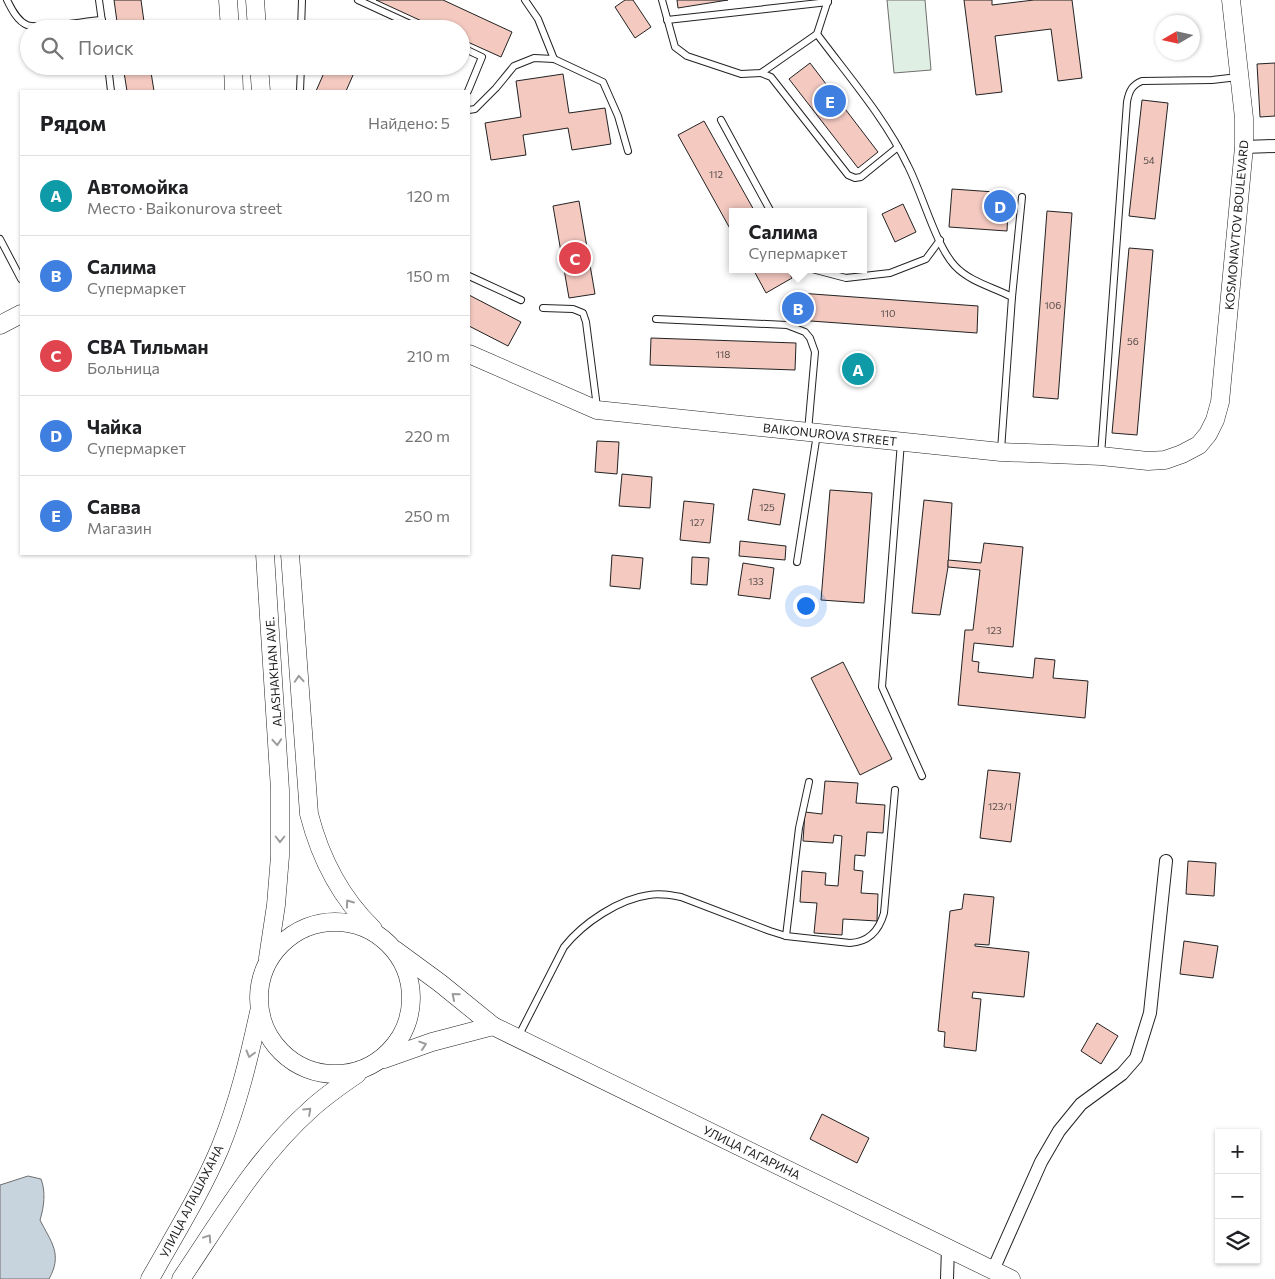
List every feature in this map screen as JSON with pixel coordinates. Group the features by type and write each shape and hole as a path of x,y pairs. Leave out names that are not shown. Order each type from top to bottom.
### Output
{"main road":[{"path":"228,0 229,20"},
{"path":"255,0 256,20"},
{"name":"KOSMONAVTOV BOULEVARD","path":"1199,445 1208,434 1215,420 1220,402 1244,147 1244,118 1231,0"},
{"path":"233,75 234,90"},
{"path":"260,75 261,90"},
{"path":"0,325 20,315"},
{"name":"BAIKONUROVA STREET","path":"470,354 597,410 1001,452 1101,456 1148,461 1165,460 1199,445"},
{"name":"ALASHAKHAN AVE.","path":"265,555 280,790 280,856 276,905 268,959"},
{"name":"ALASHAKHAN AVE.","path":"290,555 309,814 317,844 347,900 358,915 382,938"},
{"path":"181,1279 240,1190 282,1137 332,1091 372,1065 392,1050 408,1021 411,1005 410,986 405,967 395,950 382,938 366,928 348,922 329,921 311,925 293,933 279,945 268,959 261,984 260,1007 261,1020 270,1040 284,1055 300,1066 319,1073 336,1075 352,1073 372,1065 432,1042 493,1026"},
{"name":"УЛИЦА ГАГАРИНА","path":"395,950 493,1026 1011,1279"},
{"name":"УЛИЦА АЛАШАХАНА","path":"150,1279 202,1185 219,1148 242,1085 260,1007"}],"street":[{"path":"1244,147 1275,146"},
{"path":"993,1270 1041,1162 1059,1131 1081,1104 1122,1074 1136,1058 1150,1013 1166,861"},
{"path":"947,1279 948,1247"}],"lane":[{"path":"8,0 13,11 21,20"},
{"path":"99,0 102,20"},
{"path":"301,20 302,0"},
{"path":"358,0 401,20"},
{"path":"525,0 538,19 554,59"},
{"path":"662,0 675,46 687,56 741,74 761,73 771,78 852,178 861,178 898,147"},
{"path":"667,20 828,1 817,34 761,73"},
{"path":"817,34 885,126 898,147 909,167 951,262 968,278 1012,297"},
{"path":"468,90 482,57 470,52"},
{"path":"470,110 475,109 514,66 534,58 554,59 602,82 618,116 628,151"},
{"path":"109,75 111,90"},
{"path":"300,75 300,90"},
{"path":"1101,456 1129,93 1136,84 1142,81 1212,80 1240,77"},
{"path":"721,120 769,208"},
{"path":"1001,452 1012,297 1022,197"},
{"path":"0,239 20,277"},
{"path":"827,273 846,278 890,273 926,259 940,240"},
{"path":"470,276 521,300"},
{"path":"542,308 573,309 583,313 586,322 597,410"},
{"path":"656,318 787,325 805,332 810,338 815,352 813,432 797,562"},
{"path":"901,442 882,687 922,776"},
{"path":"786,936 798,828 809,782"},
{"path":"517,1038 564,947 572,937 596,918 624,902 650,895 665,894 681,897 770,932 786,936 850,943 858,943 867,939 878,929 884,913 895,790"}],"green space":[{"path":"887,0 925,0 931,70 894,73"}],"shaded area":[{"path":"28,1176 41,1179 43,1184 44,1200 40,1220 54,1248 55,1262 53,1270 49,1279 0,1279 0,1185"}],"building":[{"path":"114,0 141,0 144,20 117,20"},
{"path":"376,0 443,0 512,32 501,57 470,43 470,20 419,20"},
{"path":"625,0 633,0 651,27 635,38 615,7"},
{"path":"677,0 728,0 678,8"},
{"path":"964,0 992,0 992,5 1034,0 1072,0 1082,78 1058,81 1051,29 995,36 1002,92 976,95"},
{"path":"810,63 878,152 858,168 789,79"},
{"path":"1275,63 1275,116 1260,117 1257,64"},
{"path":"563,74 569,113 605,108 611,144 572,150 568,128 523,135 526,155 491,160 485,123 521,117 516,81"},
{"path":"124,75 151,75 154,90 127,90"},
{"path":"323,75 353,75 346,90 316,90"},
{"path":"1142,100 1168,103 1155,219 1129,216"},
{"path":"704,121 753,208 729,208 729,227 678,135"},
{"path":"952,189 1009,193 1007,231 949,227"},
{"path":"579,201 595,294 569,298 553,206"},
{"path":"903,204 916,232 895,242 882,214"},
{"path":"1047,211 1072,213 1058,399 1033,397"},
{"path":"1129,248 1153,250 1137,435 1112,433"},
{"path":"755,273 789,273 792,278 766,293"},
{"path":"799,293 978,306 977,333 797,320"},
{"path":"470,296 521,322 508,346 470,327"},
{"path":"651,338 796,343 795,370 650,365"},
{"path":"851,356 868,358 866,382 849,381"},
{"path":"597,441 619,442 617,474 595,472"},
{"path":"622,474 652,477 650,508 619,506"},
{"path":"753,489 785,494 780,525 748,520"},
{"path":"830,490 872,493 864,603 821,600"},
{"path":"924,500 952,503 948,567 940,615 912,613"},
{"path":"684,501 714,504 710,543 680,540"},
{"path":"740,541 786,546 785,560 739,556"},
{"path":"984,543 1023,547 1013,647 974,643 972,661 979,662 978,672 1033,678 1035,658 1055,660 1053,678 1088,681 1085,718 958,705 965,630 973,630 980,570 948,567 948,560 981,563"},
{"path":"612,555 643,558 640,589 610,586"},
{"path":"692,557 709,558 707,585 691,584"},
{"path":"743,563 774,568 770,599 738,595"},
{"path":"843,662 892,759 860,775 811,678"},
{"path":"988,770 1020,773 1011,842 980,838"},
{"path":"825,781 858,783 856,803 885,805 883,833 867,832 865,856 855,855 854,870 863,871 861,893 878,894 877,921 843,919 842,935 814,933 817,903 800,902 802,871 826,873 825,885 838,886 842,836 834,835 833,843 803,841 805,812 822,814"},
{"path":"1188,861 1216,863 1214,896 1186,894"},
{"path":"964,894 994,897 989,945 975,944 975,946 1029,952 1024,997 973,992 972,998 981,999 976,1051 944,1047 945,1032 938,1031 950,911 962,909"},
{"path":"1184,941 1218,946 1213,978 1180,974"},
{"path":"1097,1023 1118,1036 1101,1064 1081,1051"},
{"path":"822,1114 869,1138 857,1163 810,1139"}],"place":[{"name":"Савва","path":"830,101"},
{"name":"Чайка","path":"1000,206"},
{"name":"СВА Тильман","path":"575,258"},
{"name":"Салима","path":"798,308"},
{"name":"Автомойка","path":"858,369"}]}
